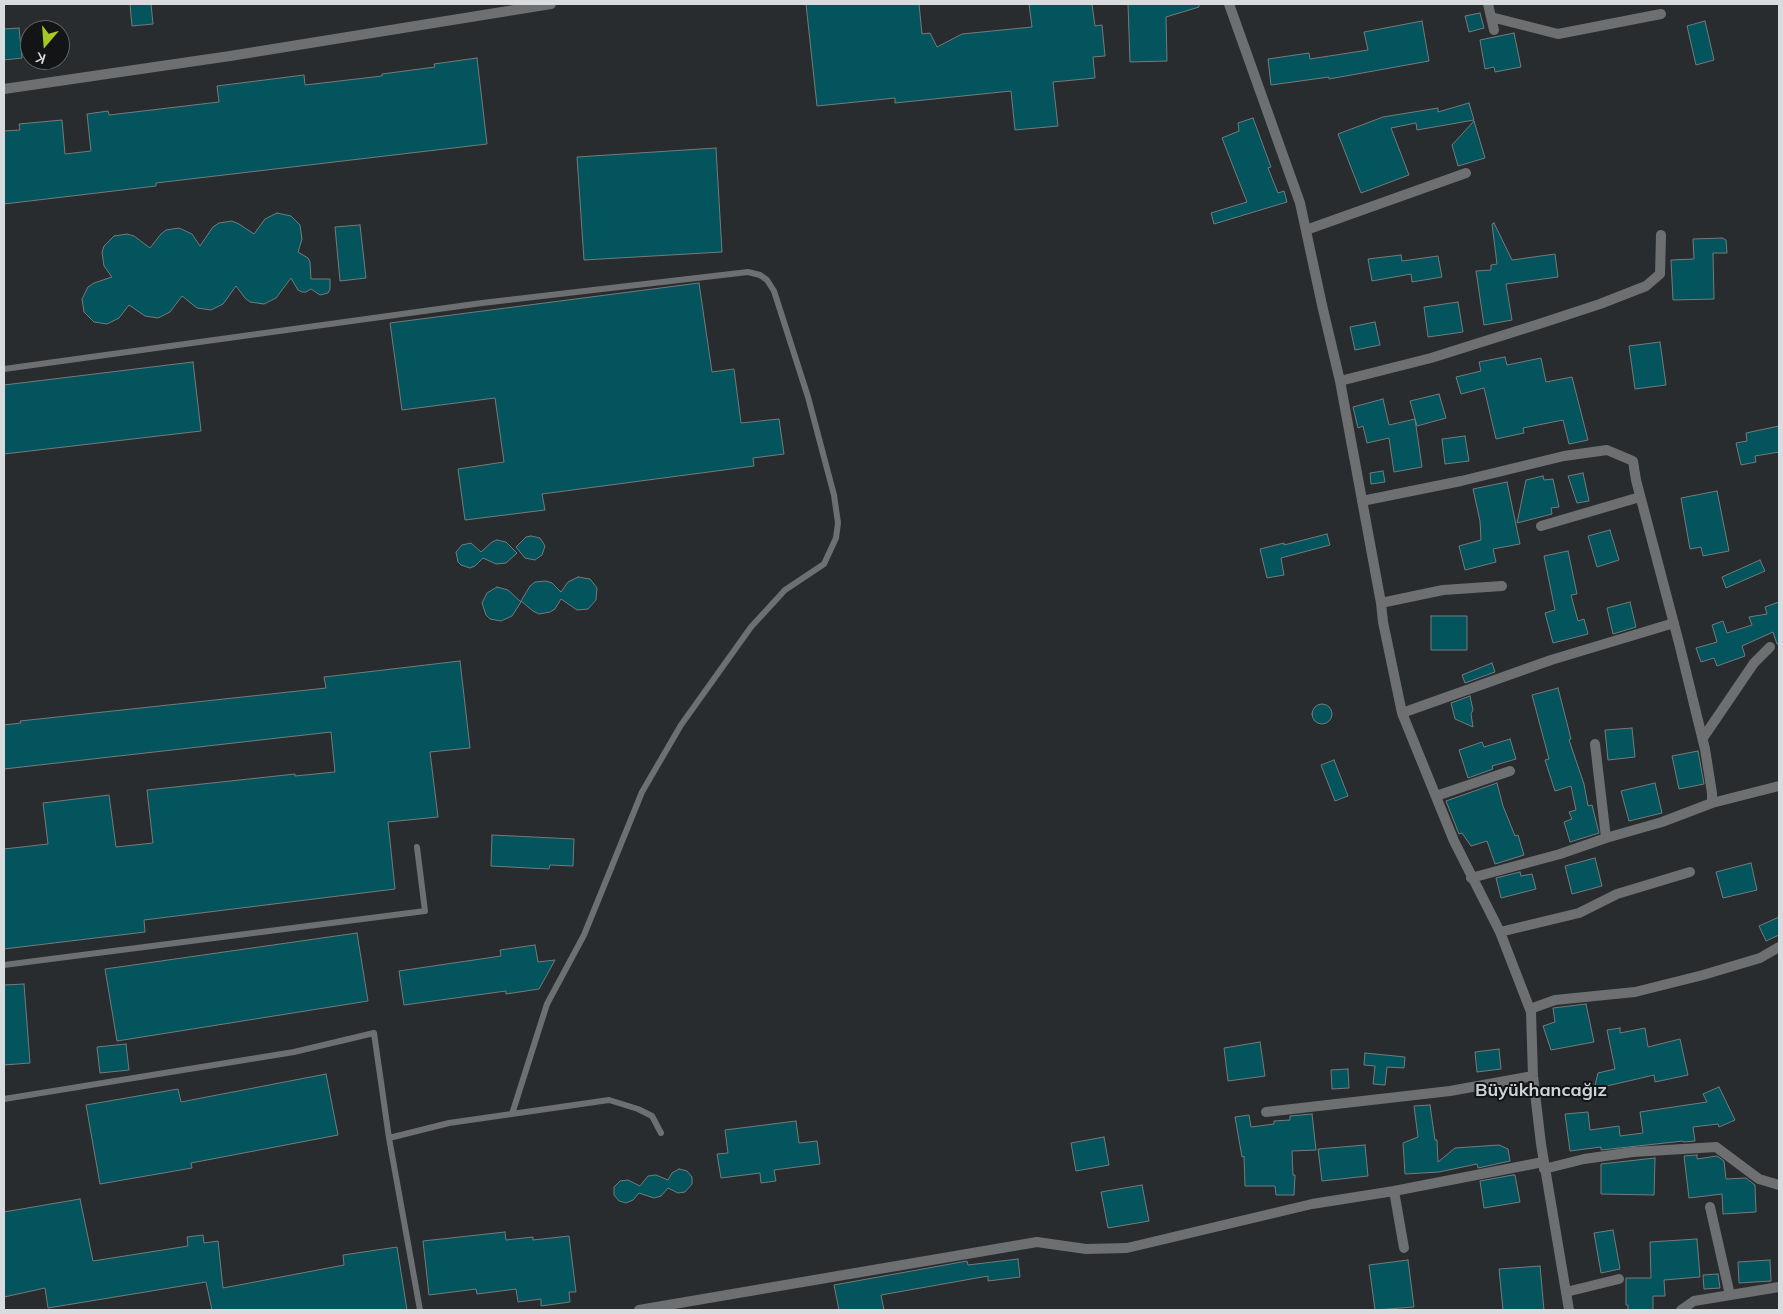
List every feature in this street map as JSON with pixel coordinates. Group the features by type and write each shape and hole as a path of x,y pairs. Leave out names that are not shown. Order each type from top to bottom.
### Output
{"street":[{"path":"4,89 551,4"},
{"path":"1229,4 1300,203 1340,381 1383,622 1402,712 1454,841 1500,932 1530,1009 1533,1076 1544,1166 1569,1310"},
{"path":"1488,4 1494,30"},
{"path":"1491,17 1558,34 1661,14"},
{"path":"1306,230 1466,173"},
{"path":"1340,381 1431,358 1600,304 1646,286 1660,274 1661,235"},
{"path":"1362,501 1564,456 1607,450 1633,461 1640,497 1703,738 1712,803"},
{"path":"1541,526 1640,497"},
{"path":"1381,603 1443,590 1502,586"},
{"path":"1402,712 1551,660 1674,623"},
{"path":"1703,738 1754,663 1770,648"},
{"path":"1595,744 1606,838"},
{"path":"1436,796 1510,771"},
{"path":"1472,878 1560,854 1662,822 1712,803 1779,786"},
{"path":"1500,932 1579,913 1617,894 1690,872"},
{"path":"1530,1009 1555,1000 1635,992 1703,975 1760,958 1779,946"},
{"path":"1266,1112 1450,1091 1533,1076"},
{"path":"639,1310 1037,1242 1086,1249 1127,1248 1312,1204 1633,1152 1716,1147 1759,1179 1779,1185"},
{"path":"1394,1191 1404,1248"},
{"path":"1710,1207 1730,1295"},
{"path":"1566,1292 1619,1278"},
{"path":"1682,1310 1694,1301 1779,1287"}],"lane":[{"path":"4,370 501,300 748,272 760,275 767,280 774,291 808,397 827,467 834,494 838,523 836,538 824,564 785,590 751,627 681,725 642,792 584,935 547,1004 512,1114"},
{"path":"4,965 425,911 417,847"},
{"path":"4,1099 294,1052 374,1033 389,1138 420,1310"},
{"path":"389,1138 449,1123 609,1100 638,1109 652,1116 660,1133"}],"building":[{"path":"130,4 151,4 153,24 132,26"},
{"path":"806,4 919,4 922,34 930,33 937,47 962,34 1032,27 1029,4 1092,4 1095,26 1102,25 1105,56 1093,57 1095,78 1053,82 1058,126 1015,130 1011,91 895,103 895,98 817,106"},
{"path":"1128,4 1199,4 1199,7 1166,17 1167,61 1130,62"},
{"path":"1480,13 1484,28 1469,32 1465,16"},
{"path":"1422,21 1429,61 1329,79 1329,77 1271,85 1268,59 1309,53 1310,59 1368,50 1364,32"},
{"path":"1705,21 1714,60 1696,65 1687,26"},
{"path":"19,28 20,58 4,60 4,29"},
{"path":"1514,33 1521,67 1495,72 1494,67 1485,69 1480,40"},
{"path":"477,58 487,144 156,183 156,186 4,204 4,131 20,130 19,124 62,120 65,154 91,151 87,114 108,111 109,115 219,102 217,86 304,75 305,85 382,76 382,74 435,67 434,64"},
{"path":"1469,103 1474,120 1417,130 1416,123 1391,128 1409,175 1361,193 1338,134 1383,117 1438,108 1438,112"},
{"path":"1253,118 1271,167 1268,168 1278,193 1284,191 1287,202 1214,224 1211,213 1247,202 1222,138 1239,131 1238,123"},
{"path":"1474,121 1485,158 1458,166 1452,145"},
{"path":"716,148 722,252 584,260 577,157"},
{"path":"277,213 291,216 300,225 302,239 298,252 308,258 310,262 311,279 330,279 328,293 320,295 311,289 302,292 298,290 291,278 276,298 264,304 250,302 236,286 223,304 211,310 197,308 182,296 170,312 158,318 145,316 129,305 119,318 107,324 94,322 84,312 82,299 88,287 112,277 104,266 102,252 104,246 114,236 127,234 134,236 150,248 166,230 179,228 192,234 200,246 213,227 219,223 232,221 254,234 265,219"},
{"path":"1494,223 1512,260 1555,254 1558,277 1506,284 1512,320 1484,325 1476,271 1491,270 1491,265 1497,264 1492,224"},
{"path":"360,225 366,278 340,281 335,227"},
{"path":"1722,238 1726,240 1727,253 1713,253 1714,299 1673,300 1671,260 1694,259 1693,239"},
{"path":"1401,255 1402,261 1438,256 1442,277 1412,282 1411,274 1372,281 1368,259"},
{"path":"699,283 712,372 734,369 741,423 779,419 784,454 753,458 754,466 542,494 545,510 465,520 458,469 504,462 495,398 402,410 390,323"},
{"path":"1458,302 1463,332 1428,337 1424,307"},
{"path":"1375,322 1380,345 1355,350 1350,327"},
{"path":"1660,342 1666,385 1635,389 1629,346"},
{"path":"1505,357 1507,365 1541,358 1546,382 1572,377 1588,440 1569,444 1563,420 1523,428 1524,433 1496,439 1484,388 1461,394 1456,377 1481,371 1479,362"},
{"path":"193,362 201,431 4,454 4,385"},
{"path":"1439,394 1446,418 1417,426 1410,401"},
{"path":"1383,399 1389,425 1415,419 1422,467 1394,472 1389,438 1367,443 1363,426 1358,428 1353,407"},
{"path":"1779,426 1779,452 1755,456 1756,462 1741,465 1736,443 1747,441 1746,433"},
{"path":"1465,436 1469,461 1445,464 1442,439"},
{"path":"1383,471 1385,482 1371,484 1370,473"},
{"path":"1583,473 1589,501 1577,503 1568,476"},
{"path":"1543,476 1544,480 1553,479 1559,507 1551,508 1552,514 1517,523 1526,480"},
{"path":"1507,482 1520,544 1493,549 1496,562 1465,570 1459,546 1481,540 1480,521 1473,489"},
{"path":"1717,491 1729,551 1703,556 1701,547 1690,549 1681,498"},
{"path":"1610,530 1619,560 1597,567 1588,536"},
{"path":"1327,534 1330,545 1281,558 1284,575 1267,578 1260,549"},
{"path":"526,537 540,538 545,546 542,555 535,560 525,558 516,547"},
{"path":"497,540 506,542 517,553 506,563 496,564 483,558 470,568 458,562 456,552 462,545 471,543 481,552"},
{"path":"1568,551 1577,594 1571,595 1578,621 1584,619 1588,634 1553,643 1545,613 1555,610 1544,556"},
{"path":"1760,560 1765,571 1726,588 1722,577"},
{"path":"578,577 590,579 597,588 596,600 588,609 577,610 561,599 555,609 539,614 521,601 530,586 535,582 546,581 552,583 561,592 568,582"},
{"path":"497,587 508,590 521,602 512,616 501,621 490,619 486,615 482,603 487,593"},
{"path":"1630,602 1636,627 1613,634 1607,608"},
{"path":"1779,602 1779,644 1777,644 1773,632 1742,646 1745,656 1717,666 1714,658 1701,662 1696,648 1717,642 1712,625 1723,621 1727,633 1752,625 1749,617 1767,614 1765,607"},
{"path":"1431,616 1467,616 1467,650 1431,650"},
{"path":"460,661 470,748 430,752 438,817 388,822 395,889 144,920 145,932 4,949 4,849 48,844 43,803 109,795 116,847 153,843 147,790 295,774 295,776 335,772 331,732 4,769 4,725 21,723 20,721 326,688 324,677"},
{"path":"1492,663 1495,672 1465,683 1462,675"},
{"path":"1558,688 1571,739 1569,740 1584,784 1588,806 1592,805 1599,833 1570,842 1564,822 1572,819 1569,812 1576,810 1571,786 1555,791 1545,760 1549,759 1532,695"},
{"path":"1470,696 1473,710 1471,714 1473,727 1455,719 1451,703"},
{"path":"1322,704 1329,707 1332,714 1329,721 1322,724 1315,721 1312,714 1315,707"},
{"path":"1632,728 1635,757 1608,760 1605,730"},
{"path":"1510,739 1516,759 1492,766 1493,769 1468,778 1459,750 1482,742 1484,747"},
{"path":"1698,751 1704,784 1679,789 1672,756"},
{"path":"1334,760 1348,796 1335,801 1321,765"},
{"path":"1497,783 1503,806 1515,836 1518,835 1524,855 1495,864 1487,841 1471,846 1462,833 1459,834 1446,801"},
{"path":"1655,783 1662,813 1629,821 1621,791"},
{"path":"492,835 574,839 573,866 550,865 549,869 491,866"},
{"path":"1595,858 1602,886 1572,894 1565,866"},
{"path":"1751,863 1757,890 1723,898 1716,872"},
{"path":"1520,872 1521,876 1532,874 1536,889 1501,898 1496,878"},
{"path":"1779,917 1779,935 1766,941 1759,926"},
{"path":"357,933 368,1001 117,1041 105,969"},
{"path":"535,945 538,962 555,960 539,989 506,994 506,991 404,1005 399,971 501,956 500,950"},
{"path":"24,984 30,1063 4,1065 4,985"},
{"path":"1586,1004 1594,1042 1551,1050 1543,1026 1555,1022 1553,1008"},
{"path":"1620,1028 1620,1033 1645,1028 1648,1047 1680,1039 1688,1075 1655,1082 1654,1075 1594,1089 1598,1073 1615,1069 1607,1030"},
{"path":"1260,1042 1265,1076 1228,1081 1224,1048"},
{"path":"126,1044 129,1070 100,1073 97,1047"},
{"path":"1499,1049 1501,1069 1477,1072 1475,1052"},
{"path":"1365,1053 1405,1057 1404,1068 1387,1067 1385,1085 1373,1084 1375,1066 1364,1065"},
{"path":"1348,1069 1349,1088 1332,1089 1331,1070"},
{"path":"326,1074 338,1135 191,1163 192,1168 100,1184 86,1105 178,1089 181,1102"},
{"path":"1719,1087 1735,1120 1719,1127 1718,1124 1693,1127 1695,1141 1601,1150 1601,1147 1570,1151 1565,1114 1588,1112 1590,1130 1619,1126 1620,1136 1643,1133 1640,1112 1707,1102 1703,1094"},
{"path":"1430,1105 1435,1140 1437,1140 1438,1162 1455,1148 1499,1145 1508,1149 1510,1161 1478,1168 1477,1164 1439,1172 1405,1174 1403,1143 1418,1137 1414,1106"},
{"path":"1312,1114 1316,1150 1292,1151 1293,1175 1295,1175 1294,1195 1276,1195 1275,1186 1245,1186 1244,1156 1242,1157 1235,1117 1249,1115 1251,1127 1274,1124 1274,1121 1290,1120 1290,1116"},
{"path":"796,1121 799,1143 817,1141 820,1164 774,1170 776,1181 761,1183 760,1173 721,1178 717,1154 728,1153 725,1130"},
{"path":"1104,1137 1109,1165 1076,1171 1071,1143"},
{"path":"1365,1145 1368,1176 1322,1181 1318,1149"},
{"path":"1697,1155 1697,1159 1717,1156 1724,1161 1726,1179 1746,1178 1755,1185 1756,1212 1723,1214 1722,1194 1689,1198 1684,1156"},
{"path":"1655,1158 1654,1195 1601,1194 1601,1164"},
{"path":"679,1169 687,1171 692,1177 692,1184 685,1192 678,1193 668,1188 661,1196 654,1198 639,1193 633,1200 626,1203 619,1201 614,1195 614,1187 620,1181 628,1180 640,1186 648,1176 656,1175 668,1180 672,1173"},
{"path":"1515,1175 1520,1202 1484,1208 1480,1181"},
{"path":"1142,1185 1149,1221 1108,1228 1101,1192"},
{"path":"80,1199 93,1261 188,1246 187,1237 203,1235 204,1243 218,1241 223,1288 344,1265 343,1255 397,1247 407,1310 212,1310 206,1282 48,1308 45,1288 4,1297 4,1212"},
{"path":"1613,1230 1620,1269 1601,1273 1594,1233"},
{"path":"505,1232 506,1240 533,1237 533,1240 569,1236 576,1292 569,1292 570,1302 541,1306 541,1299 518,1302 516,1289 477,1294 476,1289 429,1295 423,1241"},
{"path":"1697,1239 1700,1277 1664,1280 1665,1296 1653,1296 1653,1310 1628,1310 1628,1305 1626,1305 1626,1278 1651,1278 1650,1242"},
{"path":"1018,1259 1020,1277 988,1281 988,1276 881,1295 884,1310 839,1310 834,1285 967,1261 968,1265"},
{"path":"1408,1260 1414,1307 1375,1310 1369,1265"},
{"path":"1770,1260 1771,1281 1739,1283 1738,1262"},
{"path":"1540,1266 1544,1310 1503,1310 1499,1269"},
{"path":"1718,1274 1720,1288 1704,1289 1703,1275"}],"district":[{"name":"Büyükhancağız","path":"1541,1091"}]}
